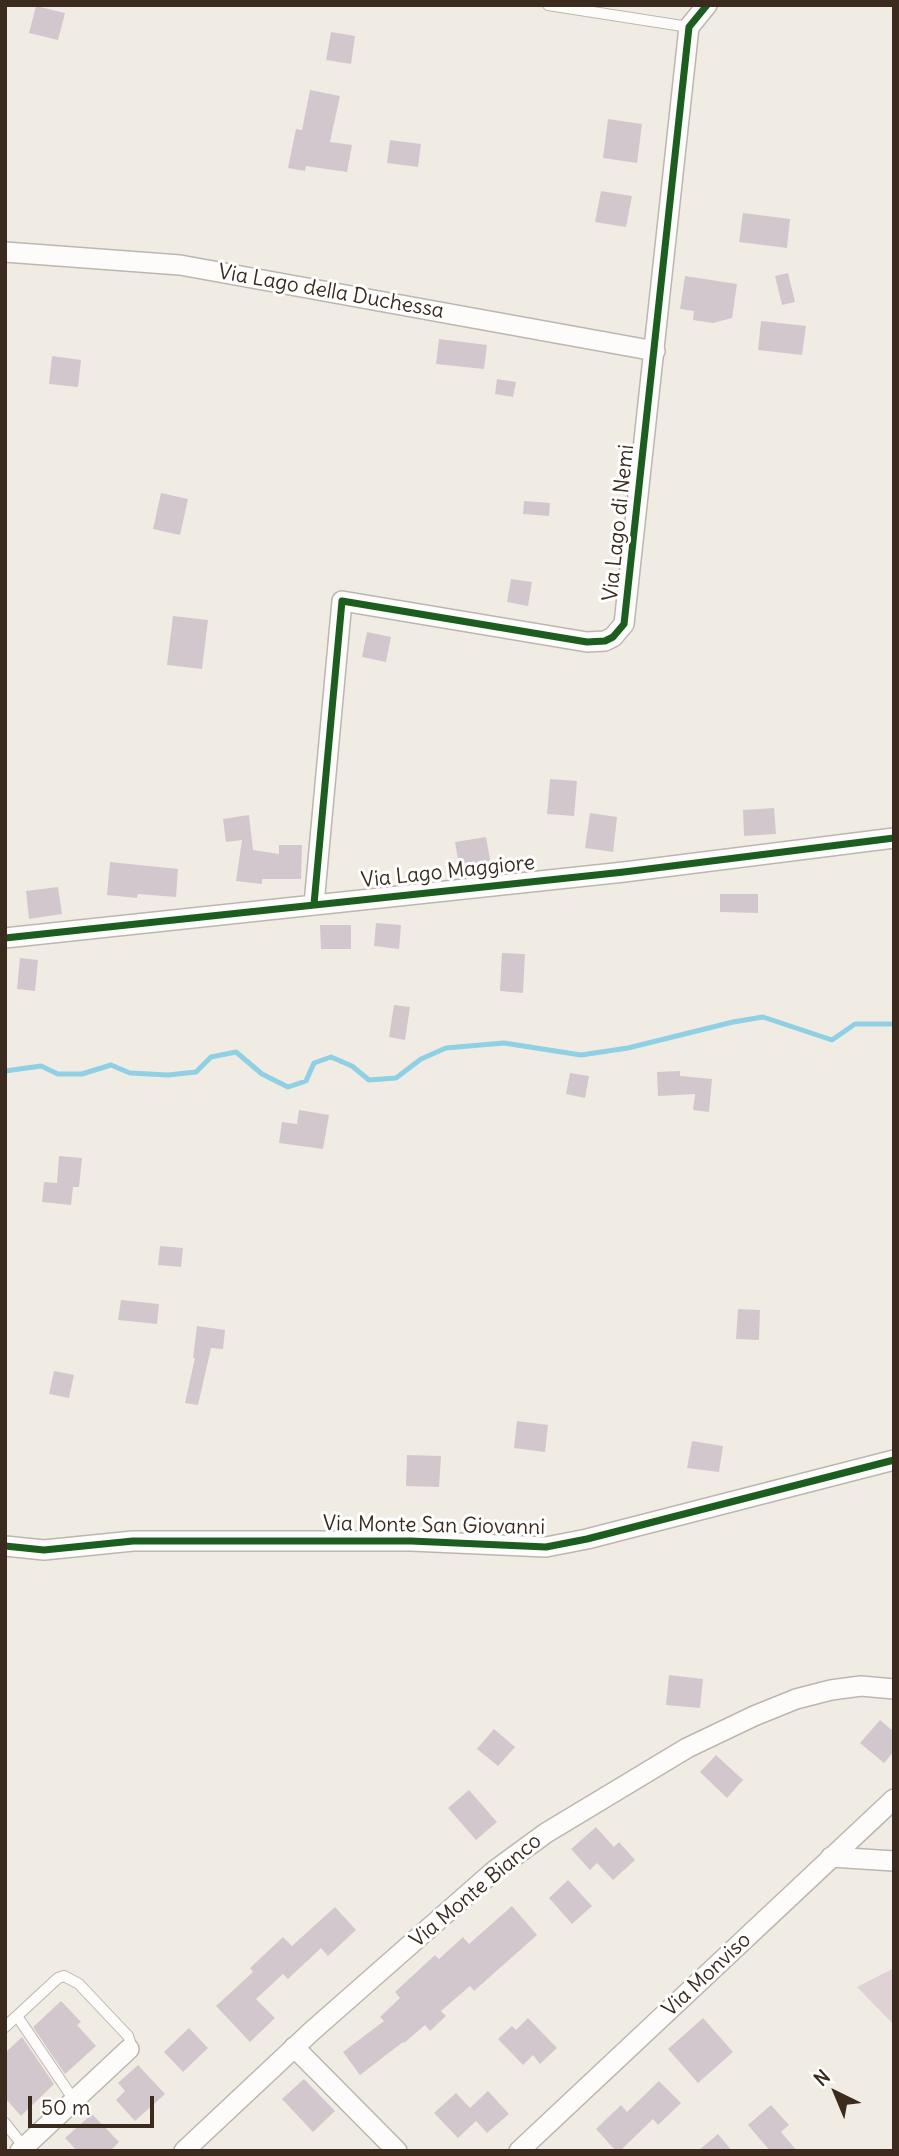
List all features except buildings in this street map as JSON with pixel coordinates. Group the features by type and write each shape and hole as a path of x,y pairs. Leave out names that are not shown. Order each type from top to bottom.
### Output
{"street":[{"path":"688,27 707,5"},
{"name":"Via Lago di Nemi","path":"314,904 342,601 587,642 605,641 614,637 624,624 688,27"},
{"name":"Via Lago della Duchessa","path":"5,252 180,265 654,351"},
{"name":"Via Lago Maggiore","path":"5,938 624,872 894,838"},
{"name":"Via Monte San Giovanni","path":"5,1546 44,1550 132,1541 411,1541 546,1547 597,1537 894,1460"},
{"name":"Via Monte Bianco","path":"184,2151 294,2047 511,1857 558,1825 645,1772 733,1725 796,1699 846,1687 894,1689"},
{"name":"Via Monviso","path":"519,2151 894,1799"},
{"path":"831,1857 894,1861"},
{"path":"294,2047 397,2151"},
{"path":"22,2149 129,2049"}],"lane":[{"path":"548,5 688,27"},
{"path":"5,2027 58,1978 67,1976 79,1984 128,2036 129,2049"},
{"path":"17,2016 74,2101"},
{"path":"5,2123 22,2149"}],"shaded area":[{"path":"894,1968 894,2025 857,1987"}],"waterway":[{"path":"5,1071 41,1066 58,1074 82,1074 111,1065 130,1073 168,1075 196,1072 211,1057 236,1052 262,1074 288,1087 306,1081 314,1063 331,1057 352,1066 369,1080 396,1078 421,1059 446,1048 504,1043 581,1055 628,1048 763,1017 832,1040 855,1024 894,1024"}],"cycle path":[{"path":"314,904 342,601 587,642 605,641 613,637 624,624 689,27 707,5"},
{"path":"5,938 624,872 894,838"},
{"path":"5,1546 44,1550 133,1541 411,1541 546,1547 587,1539 894,1460"}]}
